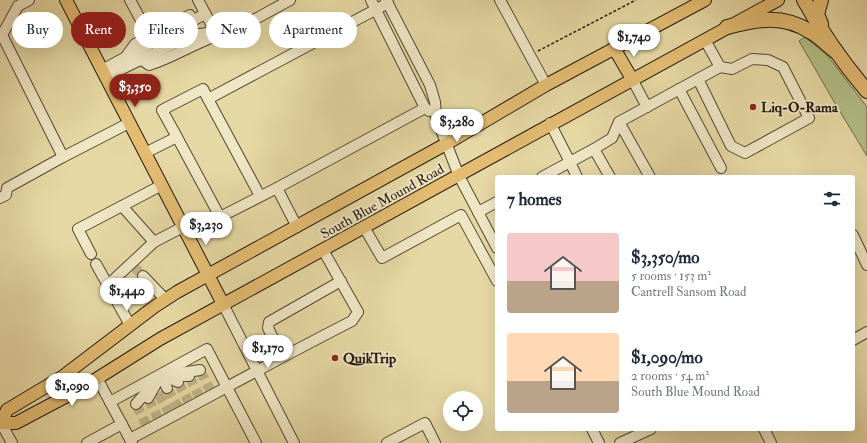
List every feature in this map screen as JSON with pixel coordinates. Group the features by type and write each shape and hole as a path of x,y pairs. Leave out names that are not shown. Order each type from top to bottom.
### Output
{"highway":[{"path":"804,0 816,23 835,51 867,91"},
{"path":"821,0 817,14 835,51"},
{"path":"727,27 751,21 788,20 813,32 835,51"}],"main road":[{"path":"66,0 223,304"},
{"name":"South Blue Mound Road","path":"704,0 546,85 446,144 165,299 52,384 7,410 0,423 16,423 98,378 160,339 223,304 778,0"},
{"path":"614,48 632,79"}],"street":[{"path":"28,0 18,6 1,35 64,157"},
{"path":"130,0 136,12"},
{"path":"261,16 290,0"},
{"path":"371,0 425,108 436,118"},
{"path":"500,0 546,85"},
{"path":"208,99 376,10 387,2 430,84 435,102 436,118 446,144 459,176 495,244"},
{"path":"103,73 202,8"},
{"path":"103,73 142,60 149,64 160,61 206,39"},
{"path":"705,40 720,67"},
{"path":"546,175 612,138 619,122 720,67 732,69 752,59 768,60 782,67 809,118 745,152 732,146 698,79"},
{"path":"632,79 647,107"},
{"path":"260,196 203,89 162,110 220,217 277,188 425,108"},
{"path":"679,89 721,168"},
{"path":"619,122 649,175"},
{"path":"0,198 6,195 7,188 129,123"},
{"path":"550,124 576,175"},
{"path":"145,153 177,137"},
{"path":"594,149 609,175"},
{"path":"91,254 78,229 162,185"},
{"path":"277,188 297,227"},
{"path":"364,227 382,258 461,215 495,203"},
{"path":"122,206 154,242"},
{"path":"461,215 495,277"},
{"path":"108,285 132,265 154,242 183,227"},
{"path":"855,239 867,265"},
{"path":"146,424 228,388 282,356 352,321 358,312 323,250"},
{"path":"96,264 130,325"},
{"path":"143,276 165,299"},
{"path":"282,356 268,328 269,322 341,281"},
{"path":"223,304 294,443"},
{"path":"855,339 867,332"},
{"path":"110,402 207,349 256,443"},
{"path":"136,404 161,375 200,370"},
{"path":"161,375 189,376"},
{"path":"161,375 178,382"},
{"path":"161,375 167,388"},
{"path":"158,393 161,375"},
{"path":"148,398 161,375"},
{"path":"98,378 131,441 199,396"},
{"path":"158,418 176,411 210,390"},
{"path":"176,411 188,402"},
{"path":"0,423 12,443"},
{"path":"387,443 425,423 435,443"},
{"path":"87,443 122,424"},
{"path":"593,431 599,443"},
{"path":"620,443 647,431"},
{"path":"765,431 771,443"}],"path":[{"path":"530,57 636,0"}],"green space":[{"path":"805,37 827,55 867,107 867,156 799,41"}],"tunnel":[{"path":"134,267 143,276"},
{"path":"200,370 210,390"},
{"path":"189,376 199,396"},
{"path":"178,382 189,402"},
{"path":"167,388 178,407"},
{"path":"158,393 169,412"},
{"path":"148,398 158,418"},
{"path":"136,404 146,424"}],"place":[{"name":"Liq-O-Rama","path":"753,107"},
{"name":"QuikTrip","path":"335,358"}]}
